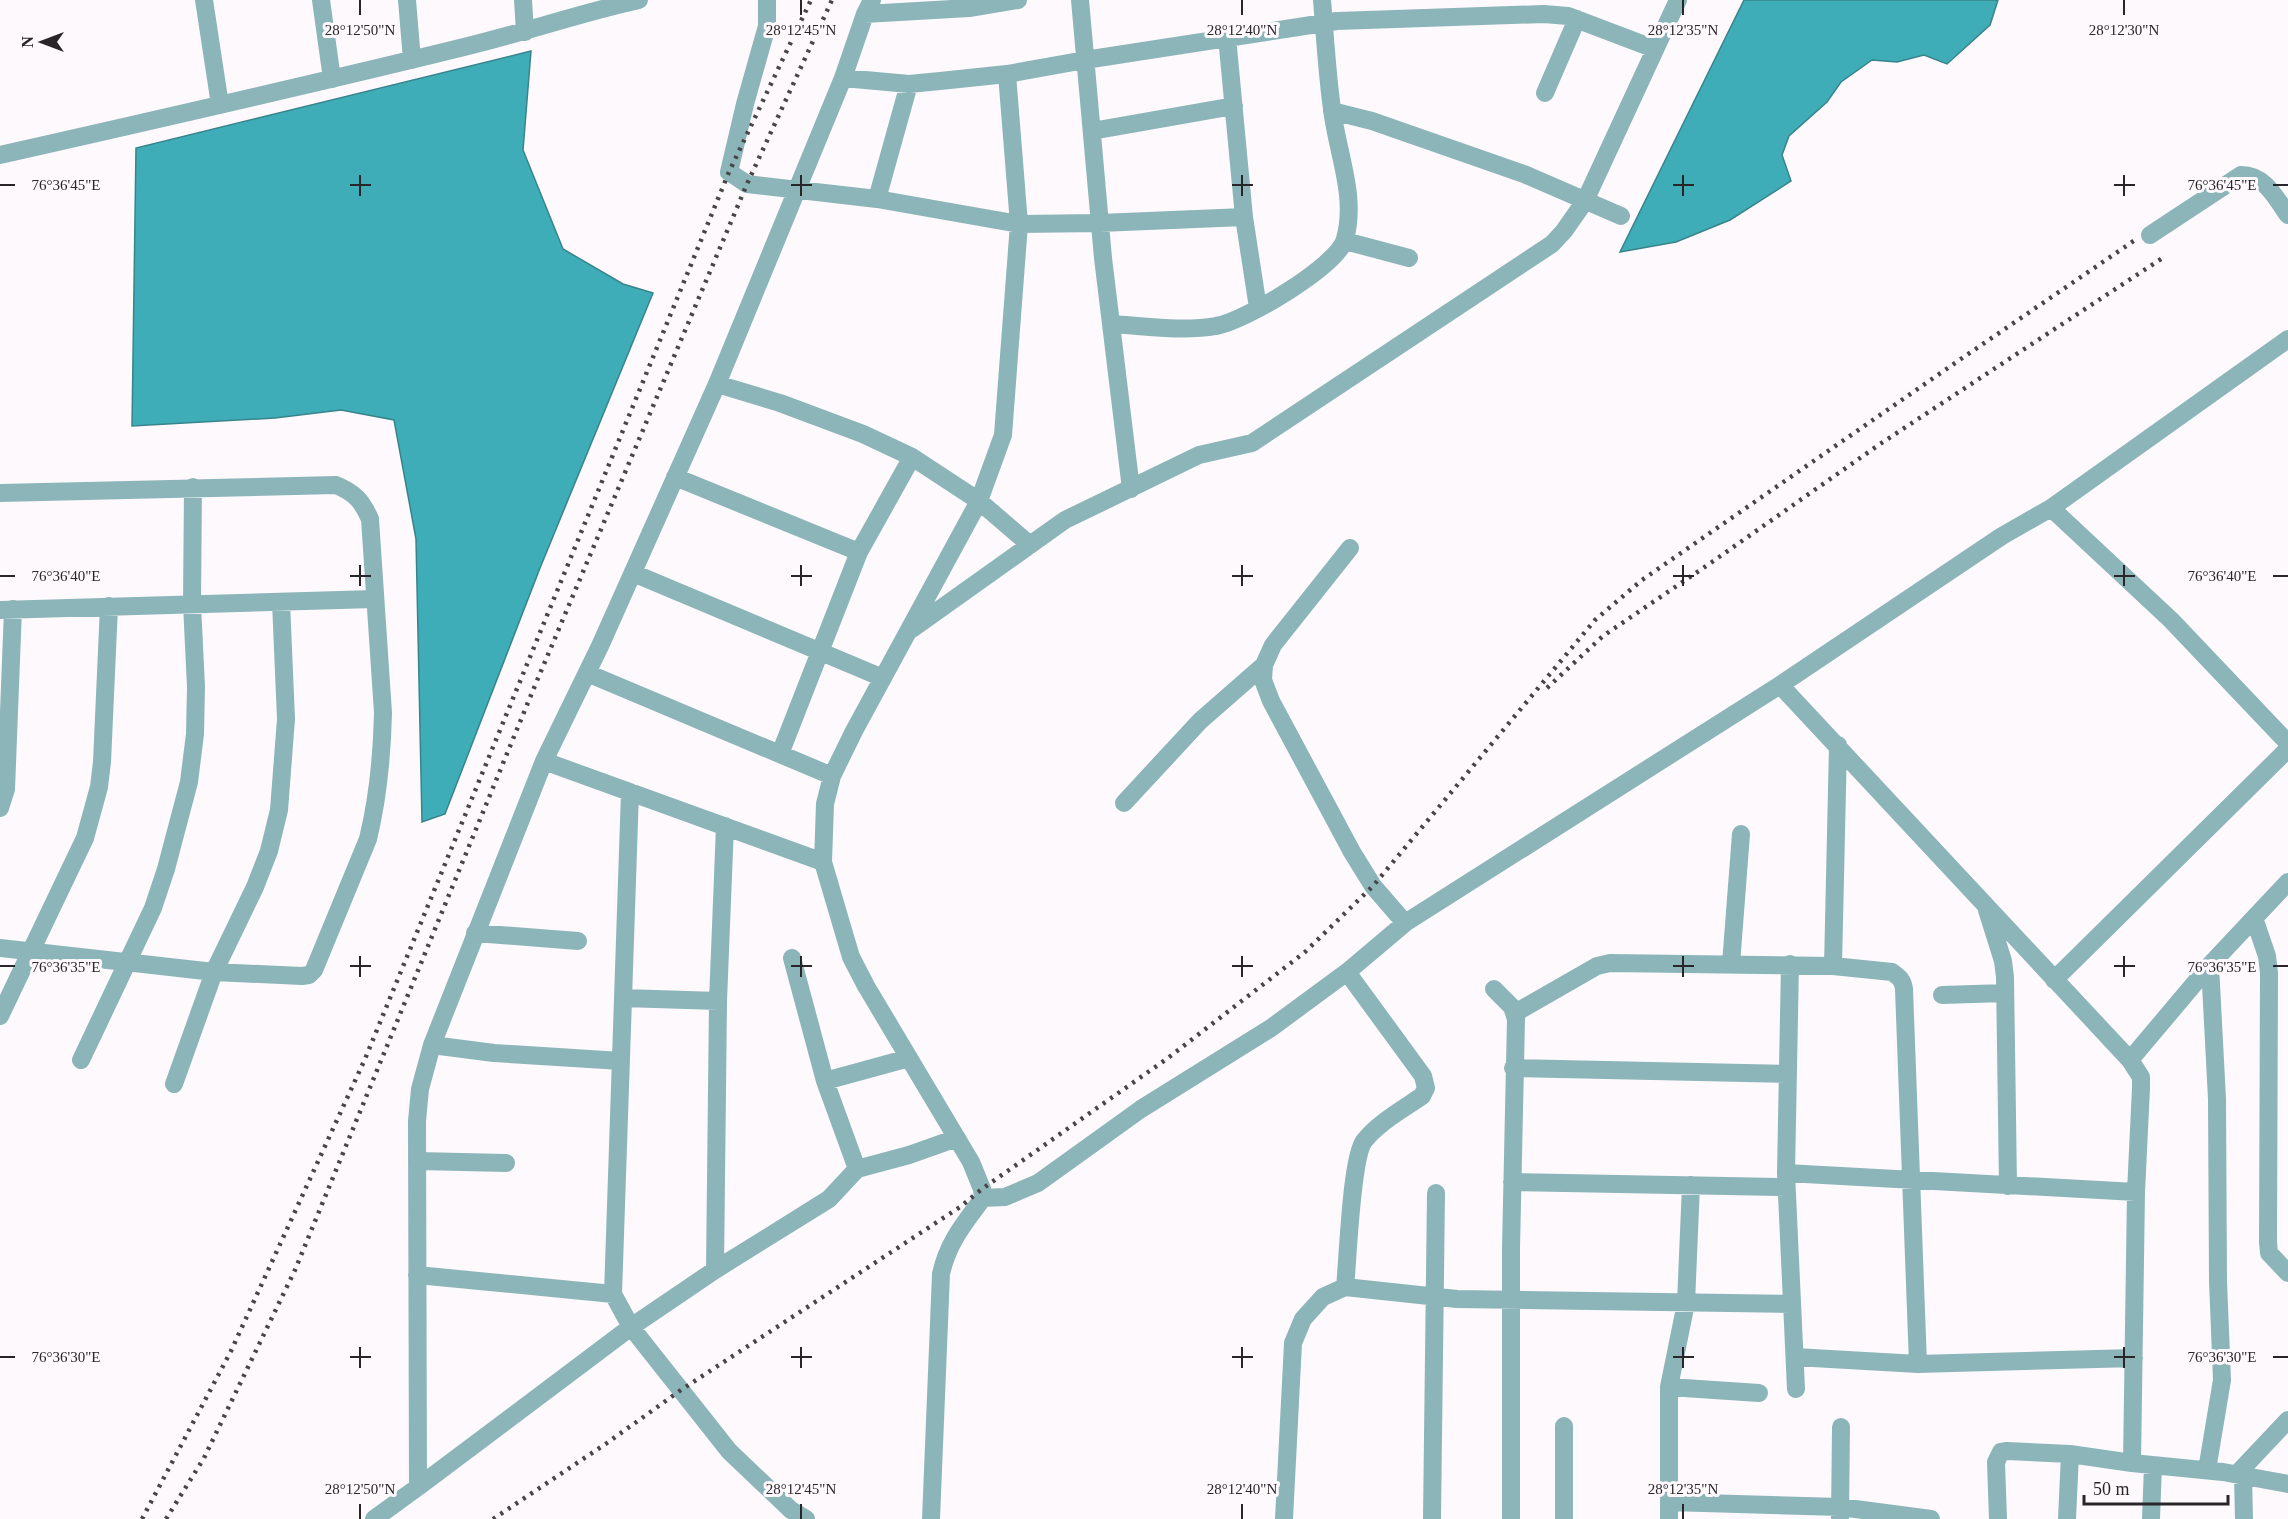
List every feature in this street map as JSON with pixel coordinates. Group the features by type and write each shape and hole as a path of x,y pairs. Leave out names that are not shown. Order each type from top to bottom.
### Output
{"street":[{"path":"204,0 220,105"},
{"path":"321,0 332,79"},
{"path":"407,0 412,60"},
{"path":"523,0 525,32"},
{"path":"0,155 525,32 602,4 639,0"},
{"path":"767,0 767,26 729,172 747,184 877,199 1019,224 1244,217"},
{"path":"418,1487 417,1161 420,1089 432,1045 544,761 633,573 717,384 843,78 869,7 969,8 1018,0"},
{"path":"1080,0 1100,223 1131,489"},
{"path":"1112,324 1204,328 1230,323 1322,269 1336,256 1345,241 1348,221 1347,185 1332,111 1322,0"},
{"path":"909,631 1065,520 1199,455 1252,443 1551,244 1564,231 1585,201 1678,0"},
{"path":"843,78 909,84 1007,74 1324,22 1544,14 1577,19 1655,49"},
{"path":"1545,93 1577,19"},
{"path":"1227,37 1244,217 1258,308"},
{"path":"931,1519 941,1274 944,1257 951,1242 983,1198 982,1189 971,1162 851,957 824,862 825,804 832,776 979,501 1002,435 1019,224 1007,74"},
{"path":"877,199 909,84"},
{"path":"1092,131 1234,106"},
{"path":"1332,111 1372,121 1524,174 1621,216"},
{"path":"2150,235 2241,175 2252,175 2260,179 2288,214"},
{"path":"1345,241 1409,258"},
{"path":"983,1198 1005,1197 1038,1183 1141,1109 1271,1028 1347,972 1406,923 1780,685 1993,543 2051,508 2288,339"},
{"path":"717,384 780,403 863,434 912,457 979,501 1030,545"},
{"path":"780,754 859,552 912,457"},
{"path":"675,477 859,552"},
{"path":"0,493 336,485 352,492 362,502 370,519 383,713 373,819 368,839 314,969 309,975 214,972 0,948"},
{"path":"81,1060 153,908 189,782 195,734 196,687 192,604 193,487"},
{"path":"2051,508 2171,620 2288,743"},
{"path":"1124,803 1200,721 1263,665 1273,645 1350,548"},
{"path":"633,573 883,678"},
{"path":"0,808 6,789 6,609 374,599"},
{"path":"174,1084 214,972 269,850 279,810 286,720 281,602"},
{"path":"0,1016 85,838 99,787 109,606"},
{"path":"1263,665 1263,680 1271,701 1352,852 1373,886 1406,923"},
{"path":"587,672 832,776"},
{"path":"1780,685 2130,1060 2140,1077 2132,1463"},
{"path":"1833,966 1838,745"},
{"path":"2054,980 2288,749"},
{"path":"544,761 824,862"},
{"path":"630,792 613,1294 631,1327 729,1451 791,1510 806,1519"},
{"path":"715,1270 718,1001 725,826"},
{"path":"1731,964 1741,834"},
{"path":"2130,1060 2210,965 2288,882"},
{"path":"1984,903 2003,961 2008,1186"},
{"path":"2254,918 2267,956 2269,973 2269,1253 2288,1273"},
{"path":"475,933 578,940"},
{"path":"792,958 825,1081 857,1169"},
{"path":"1515,1013 1597,966 1610,963 1833,966 1892,972 1903,981 1918,1364"},
{"path":"1790,964 1786,1180 1796,1389"},
{"path":"2207,1470 2222,1380 2218,1281 2217,1099 2210,965"},
{"path":"1346,1287 1356,1166 1363,1143 1377,1128 1422,1096 1426,1088 1423,1076 1347,972"},
{"path":"1494,989 1515,1013 1510,1299 1510,1519"},
{"path":"1942,994 2005,993"},
{"path":"623,999 718,1001"},
{"path":"432,1045 495,1053 621,1062"},
{"path":"825,1081 909,1058"},
{"path":"1513,1068 1787,1074"},
{"path":"374,1519 631,1327 715,1270 828,1199 857,1169 909,1155 957,1138"},
{"path":"417,1161 506,1163"},
{"path":"1512,1182 1691,1185 1786,1180 1910,1180 2136,1192"},
{"path":"1691,1185 1686,1303 1669,1388 1669,1510 1840,1513 1922,1518"},
{"path":"1432,1519 1436,1193"},
{"path":"417,1275 613,1294"},
{"path":"1284,1519 1293,1343 1303,1319 1323,1297 1346,1287 1456,1299 1792,1304"},
{"path":"1795,1357 1918,1364 2133,1358"},
{"path":"1669,1388 1759,1393"},
{"path":"2244,1519 2240,1474 2288,1420"},
{"path":"1564,1426 1564,1519"},
{"path":"1840,1513 1841,1427"},
{"path":"1998,1519 1996,1462 2001,1452 2070,1454 2240,1474 2288,1484"},
{"path":"2067,1519 2070,1454"},
{"path":"2151,1519 2152,1465"}],"water":[{"path":"1744,0 1998,0 1990,25 1947,64 1924,55 1897,62 1872,60 1841,82 1827,102 1789,136 1782,155 1791,181 1730,220 1676,242 1620,252"},
{"path":"531,51 523,150 563,249 623,284 653,293 540,568 445,814 422,822 416,539 394,420 341,410 275,418 132,426 136,148"}],"railway":[{"path":"142,1519 231,1351 365,1059 729,172 811,0"},
{"path":"166,1519 204,1458 295,1270 536,683 747,184 832,0"},
{"path":"493,1519 607,1443 681,1390 960,1207 982,1189 1168,1058 1305,952 1373,886 1595,620 1642,580 2135,240"},
{"path":"1547,688 1603,636 1880,444 2164,257"}]}
